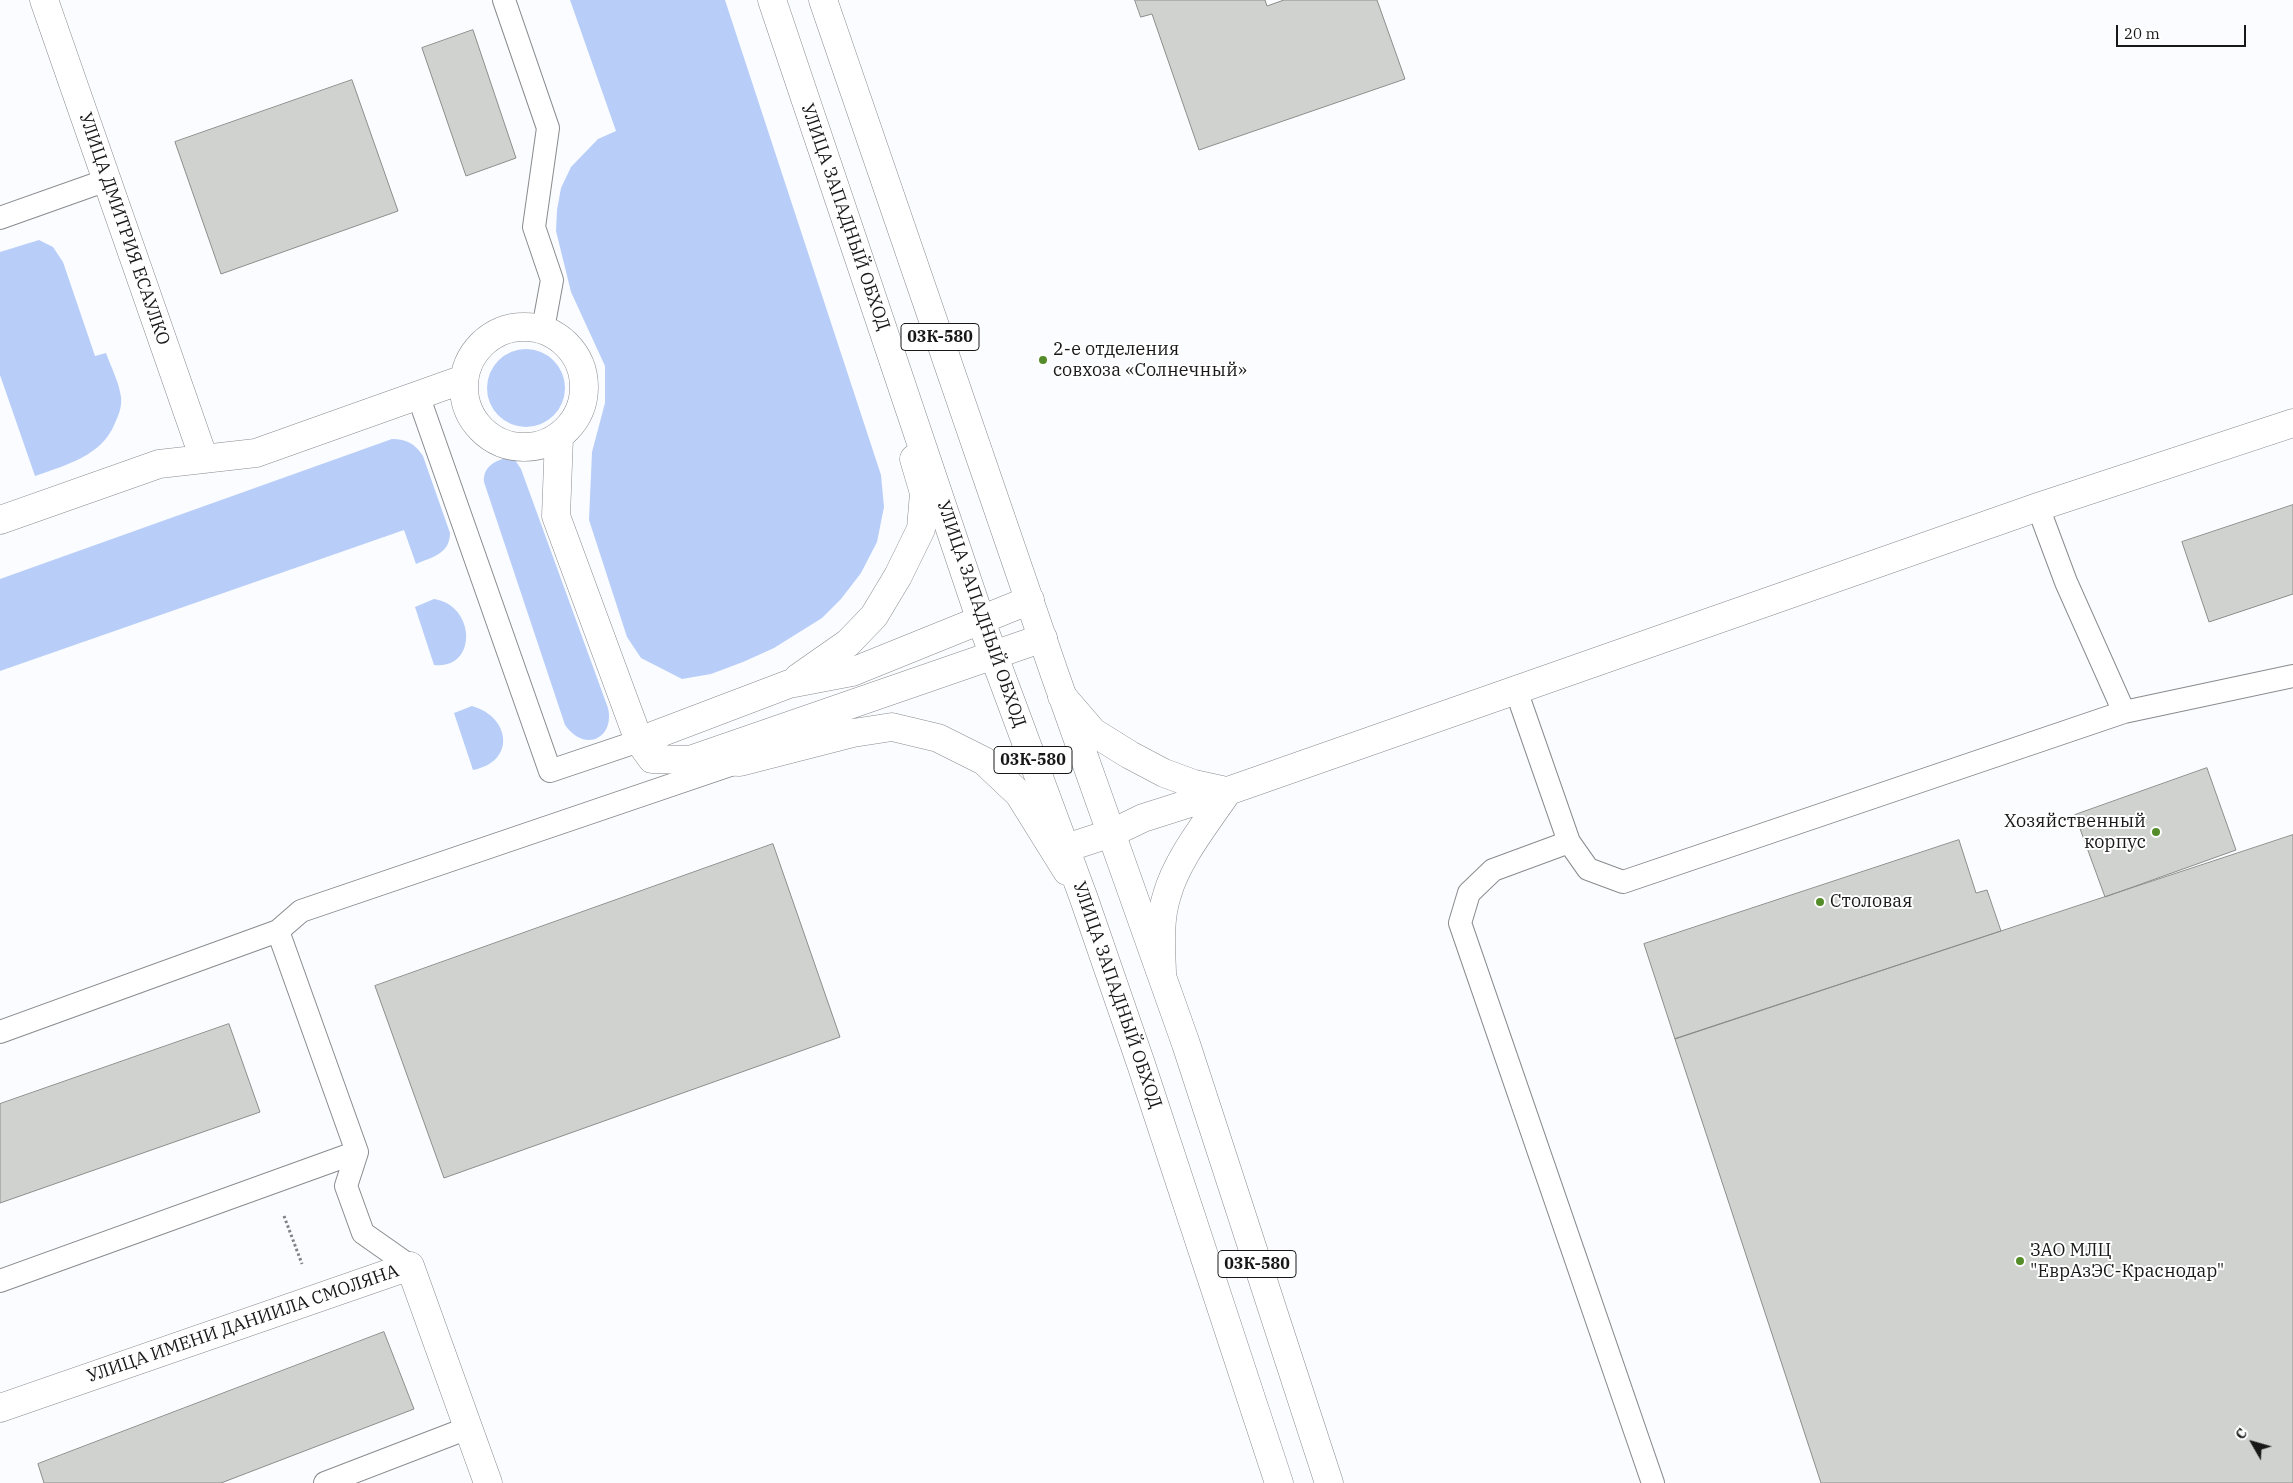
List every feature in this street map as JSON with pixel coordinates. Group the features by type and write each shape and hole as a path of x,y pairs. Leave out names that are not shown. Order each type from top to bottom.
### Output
{"main road":[{"name":"УЛИЦА ДМИТРИЯ ЕСАУЛКО","path":"44,0 204,459"},
{"name":"УЛИЦА ЗАПАДНЫЙ ОБХОД","path":"772,0 981,621 1066,848 1141,1064 1279,1483"},
{"name":"03К-580","path":"824,0 1062,696 1162,977 1329,1483"},
{"path":"522,327 543,330 561,339 574,353 582,370 585,388 582,408 572,424 559,437 541,446 522,448 502,444 484,433 472,418 465,399 464,379 471,358 484,342 502,331 522,327"},
{"path":"0,520 159,464 256,453 464,379"},
{"path":"789,684 848,643 874,616 898,576 921,529 924,493 913,458 906,395"},
{"path":"1066,848 1112,833 1144,818 1228,791 2038,508 2293,423"},
{"path":"559,437 556,516 639,741 652,759 740,762 852,733 892,726 938,738 984,762 1019,794 1083,896"},
{"path":"639,741 789,684 852,672 1030,600"},
{"path":"690,760 1042,638"},
{"path":"1062,696 1093,732 1130,755 1164,773 1194,784 1228,791"},
{"path":"1162,977 1161,940 1166,896 1178,867 1228,791"},
{"name":"УЛИЦА ИМЕНИ ДАНИИЛА СМОЛЯНА","path":"0,1408 410,1266 488,1483"}],"lane":[{"path":"504,0 548,128 534,227 552,280 543,330"},
{"path":"0,218 106,180"},
{"path":"418,395 550,771 639,741"},
{"path":"2038,508 2066,582 2124,712"},
{"path":"1516,690 1569,842 1588,869 1623,882 2124,712 2293,676"},
{"path":"0,1032 278,932 301,911 740,762"},
{"path":"1569,842 1493,870 1469,892 1460,923 1652,1483"},
{"path":"278,932 357,1152 346,1186 363,1233 410,1266"},
{"path":"0,1281 357,1152"},
{"path":"325,1483 468,1428"}],"path":[{"path":"272,1183 315,1299"}],"shaded area":[{"path":"570,0 725,0 881,475 884,507 877,542 861,573 841,599 822,618 774,648 711,674 682,679 641,658 627,637 589,520 592,452 605,403 605,366 571,292 556,231 557,210 561,188 571,167 598,139 616,131"},
{"path":"39,240 53,247 63,262 95,356 106,353 119,386 121,401 115,423 101,444 82,458 35,476 0,375 0,252"},
{"path":"526,349 541,352 554,360 562,373 565,388 562,403 554,416 541,424 526,427 511,424 498,416 490,403 487,388 490,373 498,360 511,352"},
{"path":"392,439 410,443 423,456 450,533 447,546 434,557 416,564 404,530 0,671 0,579"},
{"path":"503,459 515,460 521,469 608,708 609,718 607,727 603,734 597,738 590,740 582,739 573,734 565,725 484,482 485,473 489,467"},
{"path":"434,599 448,604 458,613 464,624 466,636 464,648 458,658 448,664 434,665 415,607"},
{"path":"472,706 485,712 495,720 501,729 503,739 502,749 496,758 487,765 473,770 454,713"}],"building":[{"path":"1135,0 1265,0 1267,6 1284,0 1377,0 1405,79 1199,150 1152,14 1141,17"},
{"path":"473,30 516,158 466,176 422,48"},
{"path":"352,80 398,211 221,274 175,142"},
{"path":"2293,505 2293,594 2209,622 2182,542"},
{"name":"Хозяйственный корпус","path":"2207,768 2236,850 2105,897 2075,815"},
{"name":"ЗАО МЛЦ \"ЕврАзЭС-Краснодар\"","path":"2293,835 2293,1483 1821,1483 1675,1039"},
{"path":"1959,840 1976,893 1987,890 2001,931 1675,1039 1644,944"},
{"path":"773,844 840,1037 444,1178 375,986"},
{"path":"229,1024 260,1112 0,1203 0,1104"},
{"path":"384,1332 414,1409 221,1483 44,1483 38,1464"}],"place":[{"name":"2-е отделения совхоза «Солнечный»","path":"1043,360"},
{"name":"Хозяйственный корпус","path":"2156,832"},
{"name":"Столовая","path":"1820,902"},
{"name":"ЗАО МЛЦ \"ЕврАзЭС-Краснодар\"","path":"2020,1261"}]}
